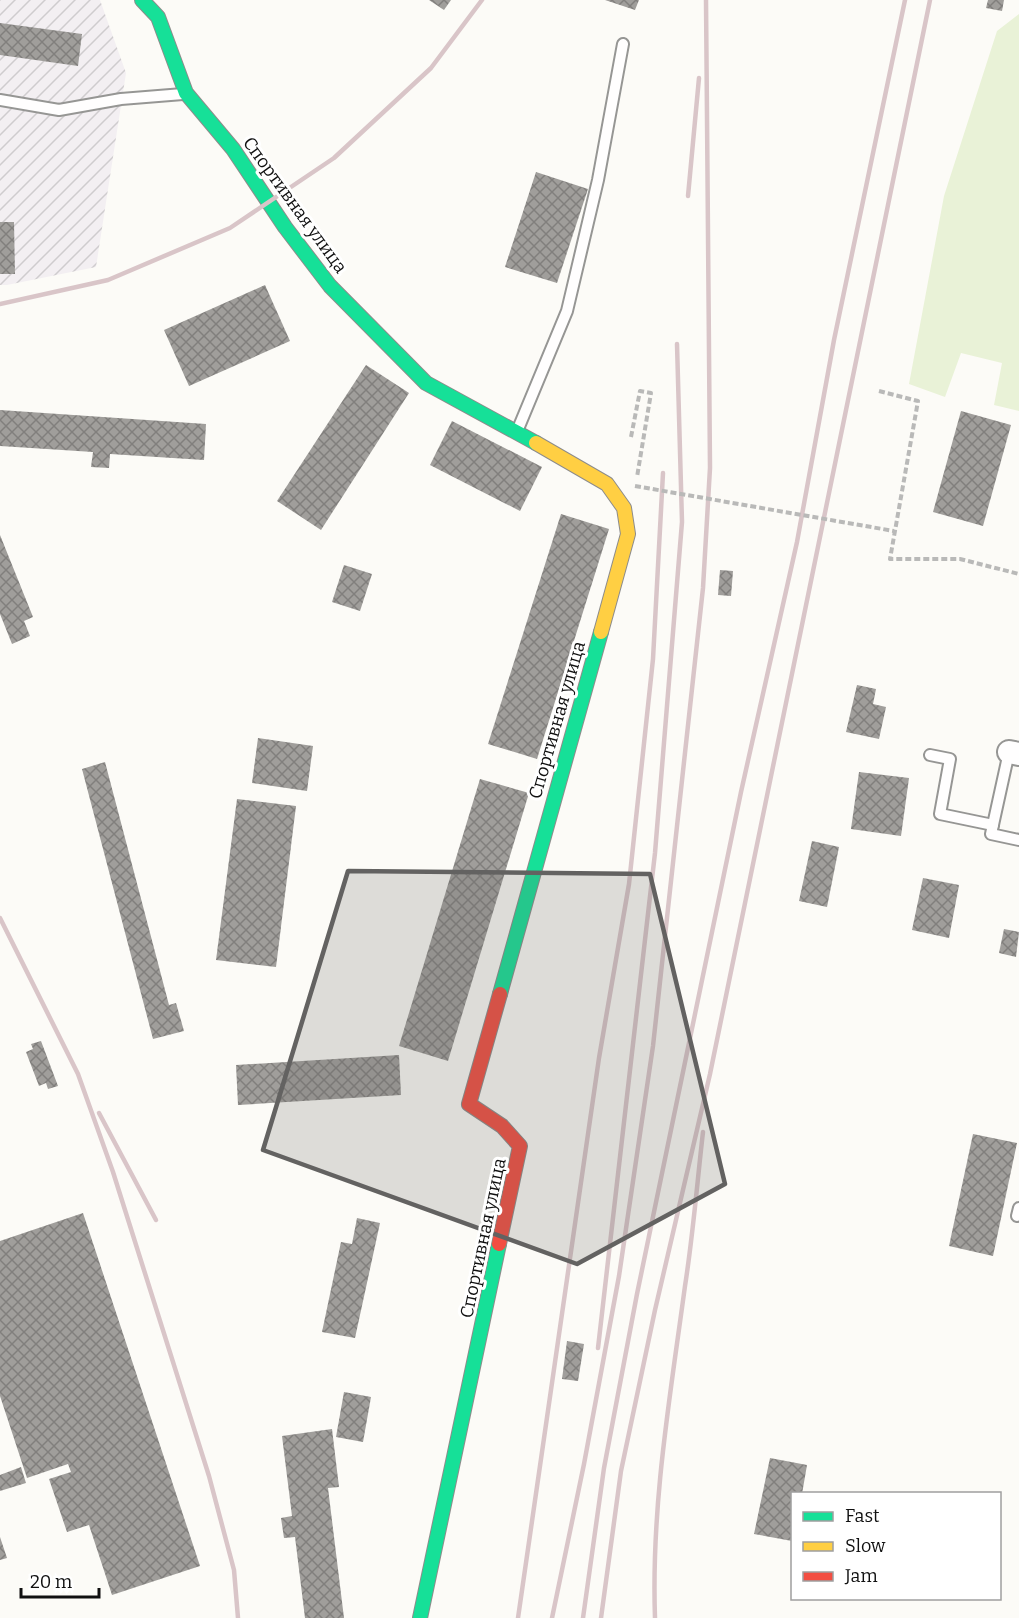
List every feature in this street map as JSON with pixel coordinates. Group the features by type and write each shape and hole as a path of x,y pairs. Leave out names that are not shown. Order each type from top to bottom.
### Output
{"street":[{"name":"Спортивная улица","path":"142,0 158,18 186,93 233,149 285,227 330,286 382,342 426,383 607,484 624,508 628,534 469,1104 502,1125 520,1146 420,1618"}],"lane":[{"path":"517,432 567,311 598,180 623,44"},
{"path":"0,100 59,110 121,99 186,93"},
{"path":"1014,753 991,834 1019,840"},
{"path":"930,755 950,759 940,814 993,825"}],"path":[{"path":"631,437 640,391 651,393 635,486 894,531"},
{"path":"879,391 918,401 890,559 960,559 1019,574"}],"highlighted area":[{"path":"348,871 650,874 725,1184 577,1264 263,1150"}],"shaded area":[{"path":"0,0 100,0 126,73 96,267 7,285 0,285"}],"green space":[{"path":"1019,14 1019,411 994,405 1002,363 961,353 945,397 909,384 944,196 997,31"}],"building":[{"path":"429,0 451,0 444,10"},
{"path":"605,0 639,0 635,10"},
{"path":"988,0 1004,0 1002,11 986,8"},
{"path":"0,23 82,34 78,66 0,55"},
{"path":"536,172 588,189 557,283 505,267"},
{"path":"0,222 14,222 15,274 0,274"},
{"path":"265,285 290,341 189,386 164,330"},
{"path":"366,365 409,393 321,530 277,501"},
{"path":"0,410 206,424 204,460 110,454 109,468 91,467 93,452 0,446"},
{"path":"961,411 1011,425 983,526 933,512"},
{"path":"452,421 542,467 520,511 430,465"},
{"path":"561,514 609,529 537,759 488,744"},
{"path":"0,535 33,617 24,621 30,636 12,644 0,614"},
{"path":"344,565 372,574 360,611 332,602"},
{"path":"720,570 733,571 731,596 718,595"},
{"path":"857,685 876,689 873,704 886,707 879,739 846,732"},
{"path":"258,738 313,746 307,791 252,783"},
{"path":"105,762 169,1005 176,1003 184,1031 153,1039 82,769"},
{"path":"859,772 909,778 901,836 851,829"},
{"path":"480,779 529,793 448,1061 399,1046"},
{"path":"237,799 296,806 276,967 216,960"},
{"path":"812,841 839,847 827,907 799,901"},
{"path":"923,878 959,885 949,938 912,930"},
{"path":"1004,929 1019,932 1016,957 999,953"},
{"path":"41,1041 58,1086 48,1089 46,1083 39,1086 26,1052 33,1049 31,1044"},
{"path":"399,1055 401,1095 238,1105 236,1065"},
{"path":"973,1134 1017,1143 993,1256 949,1246"},
{"path":"83,1213 200,1566 112,1595 89,1525 67,1532 49,1479 71,1472 68,1464 27,1478 0,1396 0,1241"},
{"path":"357,1218 380,1223 355,1338 322,1332 341,1242 352,1244"},
{"path":"567,1341 584,1344 578,1381 562,1379"},
{"path":"344,1392 371,1397 363,1442 336,1437"},
{"path":"332,1429 339,1487 328,1488 344,1618 305,1618 295,1537 284,1538 281,1518 292,1516 282,1436"},
{"path":"770,1458 807,1465 802,1492 791,1492 791,1541 754,1534"},
{"path":"21,1467 26,1483 0,1491 0,1475"},
{"path":"0,1537 7,1558 0,1560"}],"railway":[{"path":"0,304 108,280 230,228 334,158 431,68 482,0"},
{"path":"552,1618 619,1276 653,1046 703,588 710,468 706,0"},
{"path":"583,1618 604,1468 637,1294 741,792 797,542 834,340 905,0"},
{"path":"601,1618 621,1471 655,1310 710,1074 930,0"},
{"path":"688,196 699,78"},
{"path":"598,1348 655,853 682,522 677,344"},
{"path":"518,1618 599,1058 629,884 653,659 663,473"},
{"path":"0,918 78,1074 113,1172 209,1476 234,1570 238,1618"},
{"path":"99,1113 156,1220"},
{"path":"655,1618 659,1493 703,1132"}],"traffic: fast":[{"path":"142,0 158,17 186,93 233,149 285,227 330,286 426,383 536,443"},
{"path":"500,994 601,632"},
{"path":"420,1618 499,1244"}],"traffic: slow":[{"path":"536,443 607,484 624,508 628,534 601,632"}],"traffic: jam":[{"path":"499,1244 520,1146 502,1126 469,1104 500,994"}]}
